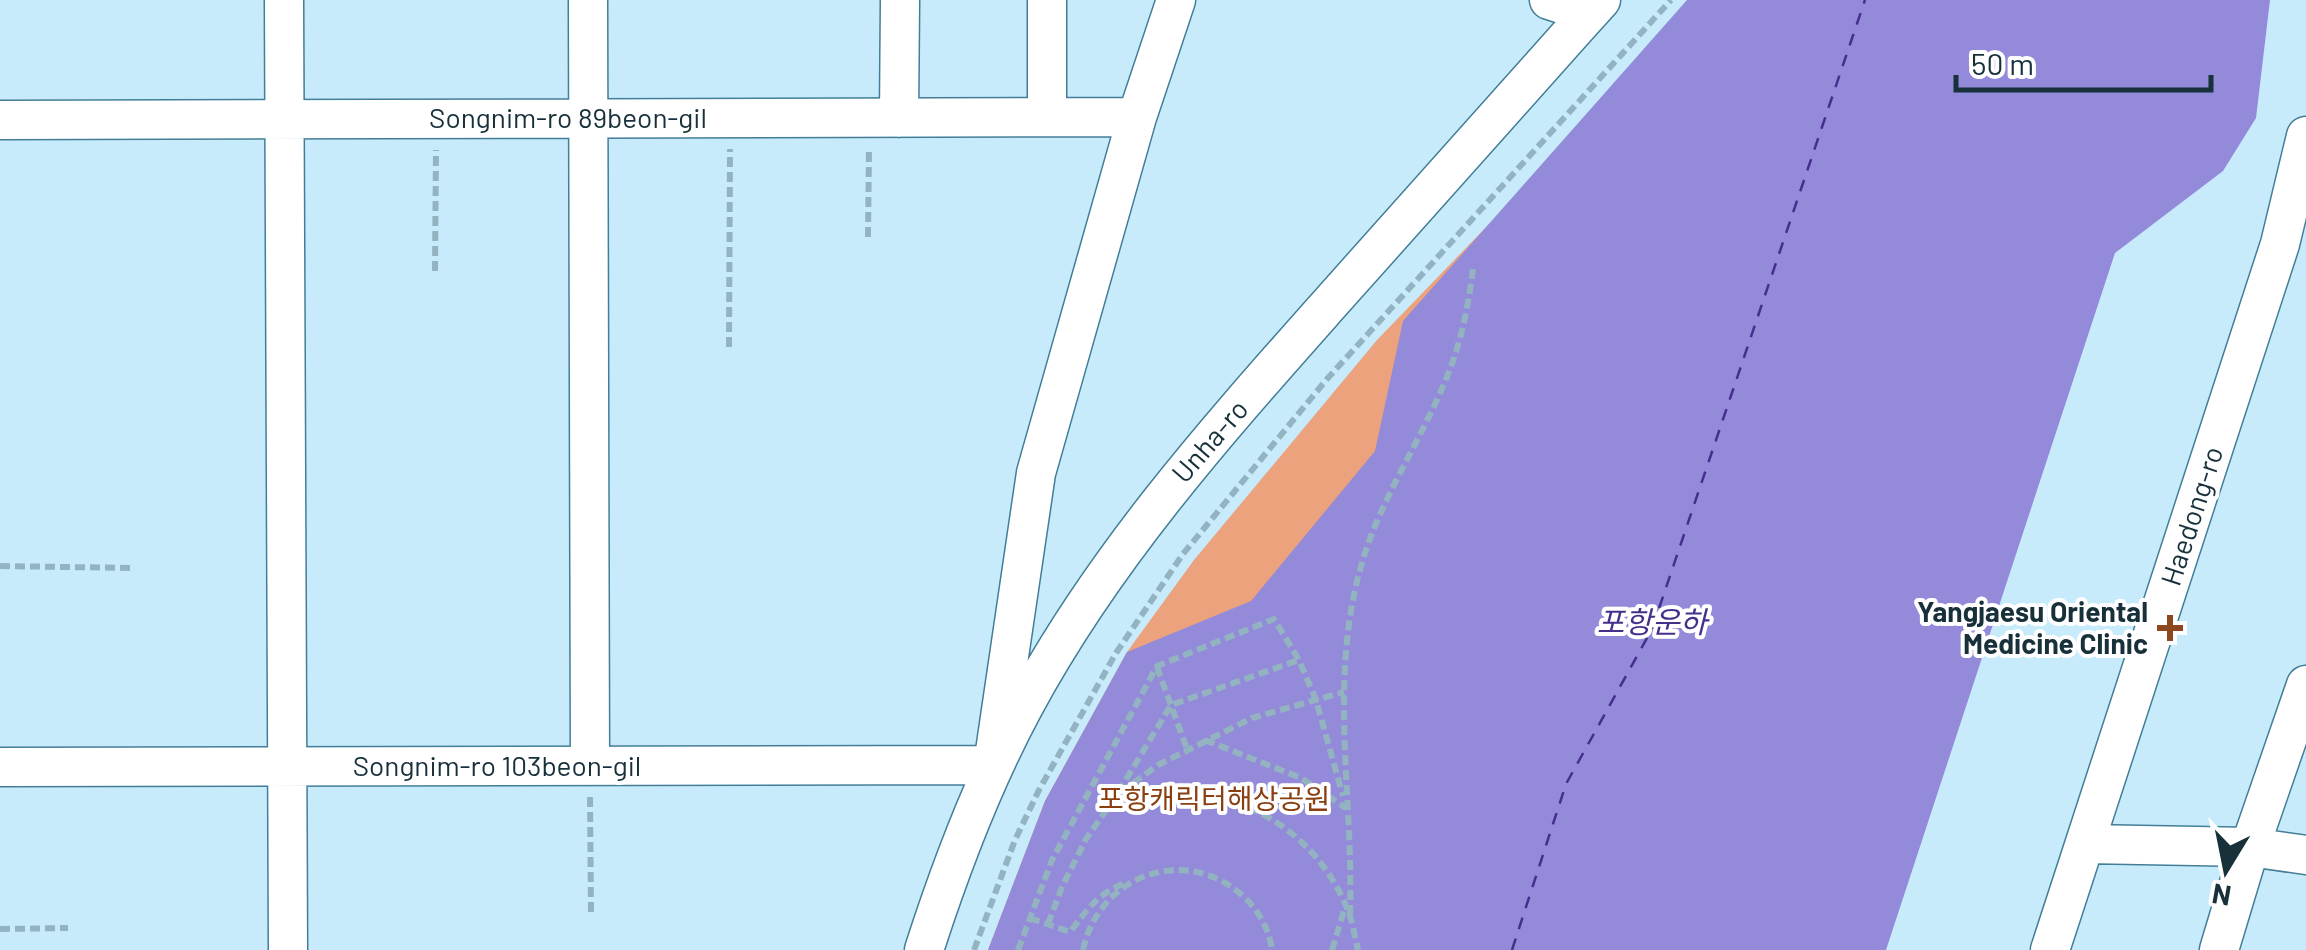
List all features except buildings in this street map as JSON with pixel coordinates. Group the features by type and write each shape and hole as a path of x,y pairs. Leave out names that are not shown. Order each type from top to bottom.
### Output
{"street":[{"path":"284,0 288,950"},
{"path":"588,0 590,766"},
{"path":"884,118 900,0"},
{"path":"1047,0 1047,117"},
{"path":"993,765 1036,473 1137,118 1176,0"},
{"path":"1549,0 1595,6"},
{"name":"Unha-ro","path":"924,950 955,857 993,765 1051,658 1135,532 1294,344 1595,6"},
{"name":"Songnim-ro 89beon-gil","path":"0,120 1137,118"},
{"name":"Haedong-ro","path":"2050,950 2293,241 2306,136"},
{"path":"2220,950 2250,846 2306,685"},
{"name":"Songnim-ro 103beon-gil","path":"0,767 993,765"},
{"path":"2086,844 2250,846 2306,855"}],"path":[{"path":"974,950 1015,840 1039,790 1116,654 1183,554 1327,379 1671,0"},
{"path":"729,347 730,118"},
{"path":"868,237 884,118"},
{"path":"435,271 436,119"},
{"path":"1350,916 1352,864 1344,692 1351,609 1377,521 1430,416 1459,345 1474,268"},
{"path":"0,566 132,568"},
{"path":"1018,950 1052,860 1157,666 1274,619 1299,660 1316,700 1347,808"},
{"path":"1048,924 1086,839 1171,705 1299,660"},
{"path":"1157,666 1187,750"},
{"path":"1116,796 1158,765 1252,718 1344,692"},
{"path":"1205,740 1301,778 1347,808"},
{"path":"590,766 591,912"},
{"path":"1116,796 1188,794 1227,800 1270,818 1308,846 1331,876 1350,916 1358,950"},
{"path":"1030,918 1070,932 1107,890 1170,869 1202,872 1232,886 1256,908 1272,950"},
{"path":"1083,950 1094,918 1114,893 1140,877"},
{"path":"1332,950 1346,906"},
{"path":"0,930 68,928"}],"shaded area":[{"path":"1491,222 1464,375 988,950 1045,801 1127,652 1194,560 1377,340"}],"water":[{"name":"포항운하","path":"1687,0 2270,0 2256,118 2223,171 2115,253 1886,950 988,950 1045,801 1127,652 1251,601 1375,451 1403,321"}],"ferry route":[{"path":"1512,950 1566,784 1652,629 1865,0"}],"place":[{"name":"Yangjaesu Oriental Medicine Clinic","path":"2170,628"}],"park label":[{"name":"포항캐릭터해상공원","path":"1214,799"}]}
